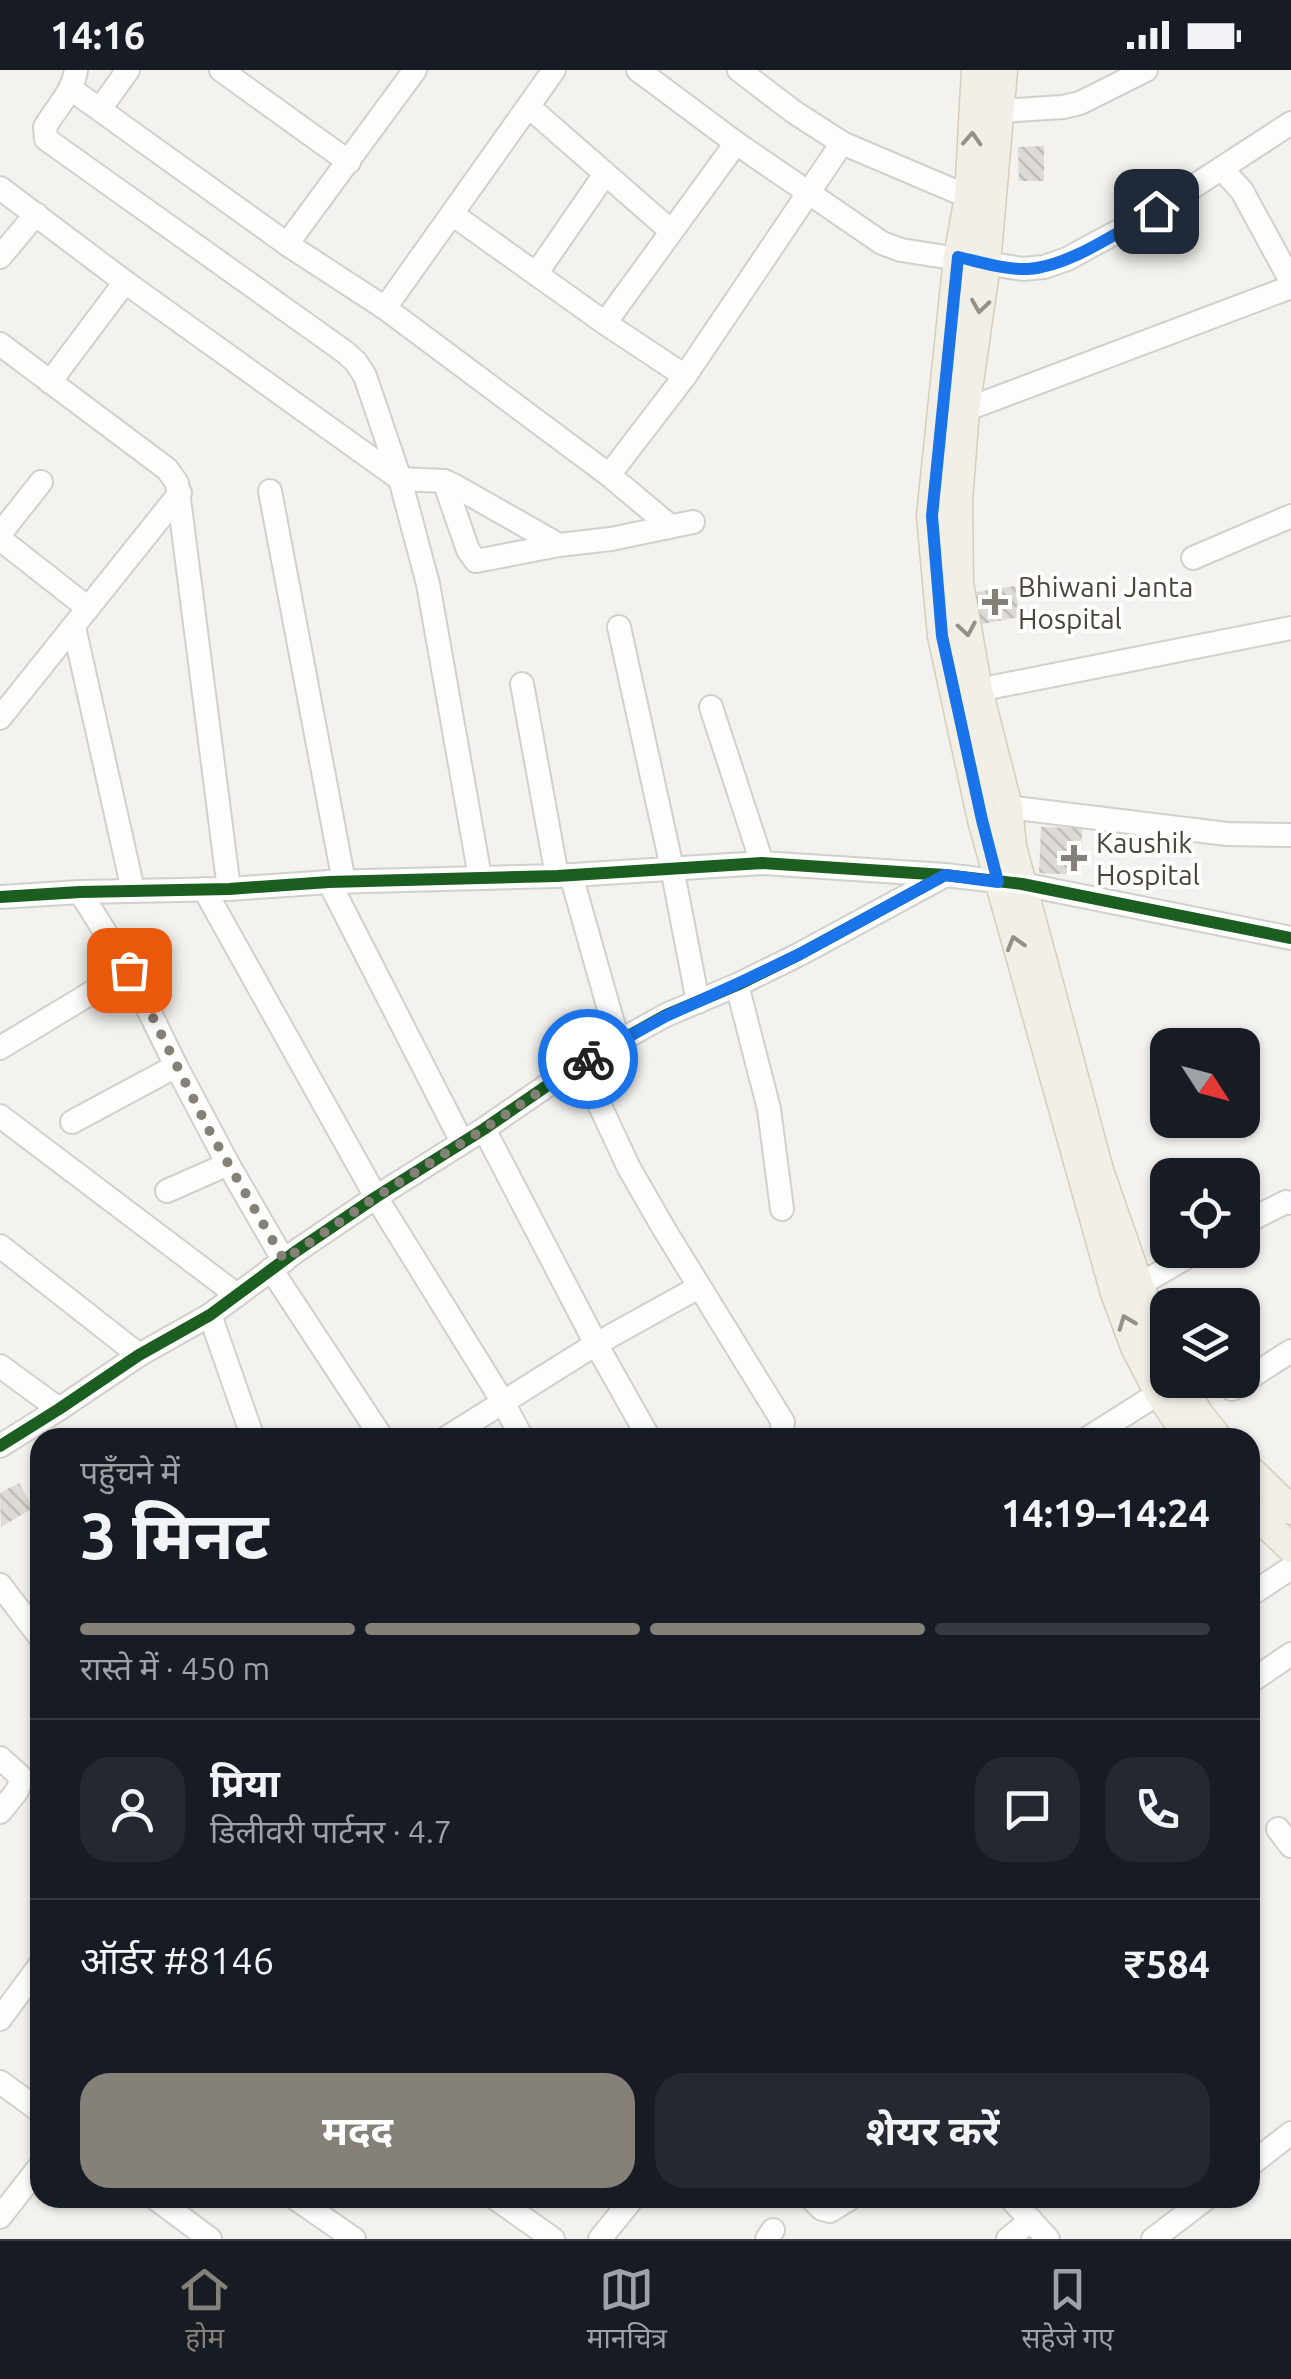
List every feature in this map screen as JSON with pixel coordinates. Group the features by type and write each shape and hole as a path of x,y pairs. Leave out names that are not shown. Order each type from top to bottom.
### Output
{"main road":[{"path":"976,70 969,197 958,257 932,516 942,636 982,820 1010,883 1100,1170 1150,1309"},
{"path":"1003,70 986,264 965,410 958,501 959,584 978,690 1008,807 1010,883 1114,1293 1135,1347 1150,1365"},
{"path":"1173,1398 1186,1428"},
{"path":"1181,1398 1210,1428"},
{"path":"1260,1480 1291,1510"},
{"path":"1260,1519 1291,1548"}],"street":[{"path":"100,109 128,70"},
{"path":"287,244 415,70"},
{"path":"385,308 554,70"},
{"path":"638,70 882,244 1023,269 1067,259 1156,211 1291,123"},
{"path":"738,70 842,144 969,197"},
{"path":"1000,111 1080,103 1146,70"},
{"path":"226,72 349,162"},
{"path":"444,482 468,550 476,561 682,524 609,475 385,308 287,244 100,109 74,80 45,126 46,139 356,362 364,376 400,479 428,584 480,877"},
{"path":"529,108 671,231"},
{"path":"605,323 736,143"},
{"path":"609,475 685,376 842,144"},
{"path":"965,410 1291,284 1242,191 1222,170"},
{"path":"536,274 605,174"},
{"path":"0,188 400,479 444,482 559,545"},
{"path":"0,257 36,214"},
{"path":"452,214 685,376"},
{"path":"50,382 125,282"},
{"path":"0,344 167,469 177,483 228,890"},
{"path":"40,482 0,536 81,617 133,890"},
{"path":"270,491 336,882 462,1142"},
{"path":"0,718 180,493"},
{"path":"1193,558 1291,516"},
{"path":"618,627 698,1002"},
{"path":"978,690 1291,628"},
{"path":"522,684 564,876 618,1042"},
{"path":"711,707 762,863"},
{"path":"1008,807 1227,834 1291,835"},
{"path":"0,897 564,876 762,863 1010,883 1291,938"},
{"path":"41,1428 60,1410 138,1355 210,1315 376,1197 580,1063 945,875"},
{"path":"204,889 376,1197 517,1428"},
{"path":"80,892 129,970 278,1265 376,1428"},
{"path":"0,1048 129,970"},
{"path":"737,984 769,1110 782,1209"},
{"path":"580,1063 629,1168 783,1422 782,1428"},
{"path":"72,1122 176,1066"},
{"path":"0,1116 238,1295"},
{"path":"484,1129 643,1428"},
{"path":"167,1190 228,1164"},
{"path":"1260,1214 1286,1202 1291,1204"},
{"path":"0,1246 138,1355"},
{"path":"1140,1284 1168,1268"},
{"path":"462,1428 596,1344 699,1286"},
{"path":"210,1315 250,1428"},
{"path":"1260,1371 1291,1351"},
{"path":"0,1366 60,1410"},
{"path":"1103,1428 1150,1398"},
{"path":"0,1446 30,1435"},
{"path":"1260,1517 1291,1510"},
{"path":"1260,1588 1291,1568"},
{"path":"0,1585 30,1624"},
{"path":"1260,1675 1291,1654"},
{"path":"0,1758 20,1776 20,1783 0,1812"},
{"path":"0,2020 30,1979"},
{"path":"0,2082 30,2104"},
{"path":"1260,2156 1291,2133"},
{"path":"0,2217 30,2179"},
{"path":"168,2208 210,2239"},
{"path":"309,2208 354,2239"},
{"path":"509,2208 553,2239"},
{"path":"600,2239 625,2208"},
{"path":"1020,2208 1048,2239"},
{"path":"1152,2239 1194,2208"},
{"path":"1008,2239 1031,2220"}],"building":[{"path":"1044,146 1044,181 1019,181 1018,147"},
{"path":"1015,586 1020,617 977,625 972,593"},
{"path":"1041,827 1082,828 1080,875 1039,873"},
{"path":"19,1483 30,1510 1,1527 0,1493"}],"cycle path":[{"path":"0,897 557,876 762,863 1022,884 1291,938"},
{"path":"0,1446 139,1355 210,1315 295,1252 580,1063 666,1015 800,954 945,875"}],"way so far":[{"path":"129,970 210,1132 284,1260 588,1059"}],"place":[{"name":"Bhiwani Janta Hospital","path":"995,602"},
{"name":"Kaushik Hospital","path":"1074,858"}],"route":[{"path":"588,1059 666,1016 800,954 945,875 998,882 942,636 932,516 958,257 1023,269 1044,267 1067,259 1156,211"}]}
